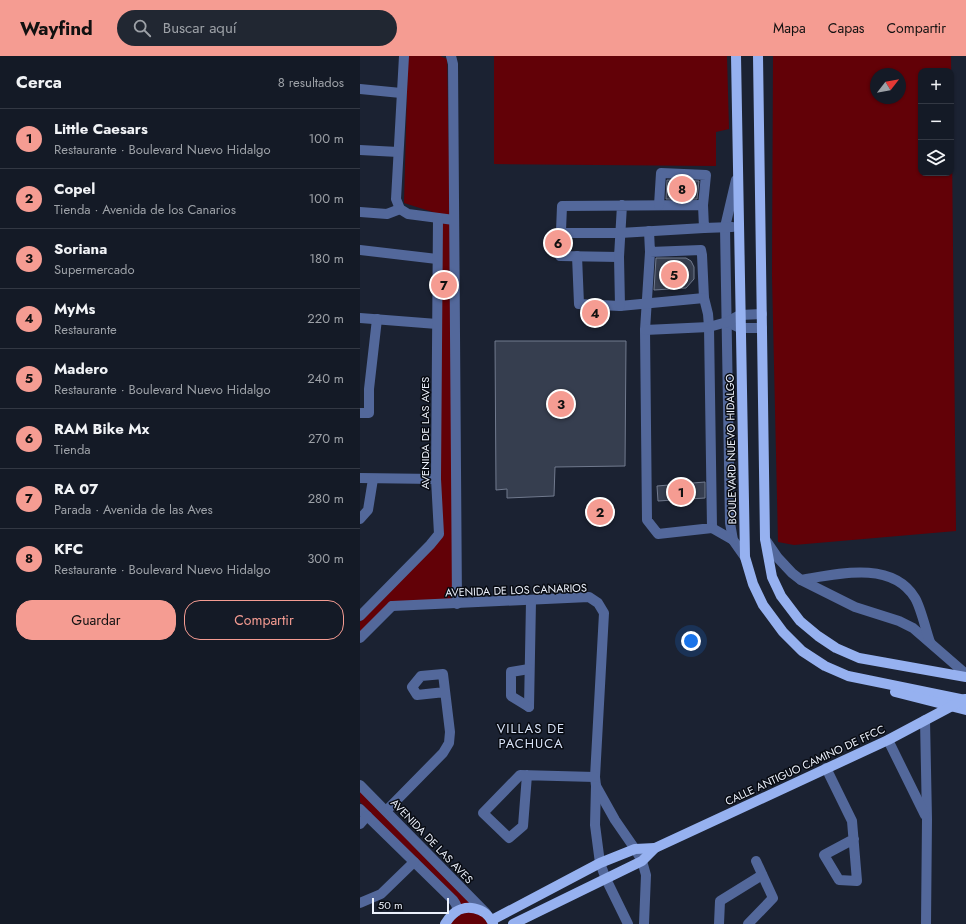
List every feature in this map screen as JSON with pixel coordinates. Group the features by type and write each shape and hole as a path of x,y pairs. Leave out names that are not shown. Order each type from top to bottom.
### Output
{"main road":[{"name":"BOULEVARD NUEVO HIDALGO","path":"736,56 745,557 753,584 762,605 783,632 802,651 824,666 848,676 965,699"},
{"path":"758,56 765,539 772,577 781,596 800,621 818,636 836,648 859,658 966,676"},
{"path":"881,683 897,693 966,711"},
{"name":"CALLE ANTIGUO CAMINO DE FFCC","path":"513,924 642,861 655,848 888,740 965,699"},
{"path":"924,700 927,706 928,714 925,720"},
{"path":"925,720 966,711"},
{"name":"CALLE ANTIGUO CAMINO DE FFCC","path":"490,919 600,863 635,848 655,848"},
{"path":"445,924 451,915 462,909 470,908 478,909 490,919"}],"street":[{"path":"404,56 396,199 400,209 408,214 454,220"},
{"path":"450,56 453,64 455,540 457,604"},
{"path":"360,89 401,93"},
{"path":"360,150 398,152"},
{"path":"733,540 730,523 725,227 738,172"},
{"path":"659,205 661,173 706,175 703,205 704,228"},
{"path":"620,306 619,257 622,205"},
{"path":"619,257 560,256 562,206 703,205"},
{"path":"360,212 387,214 400,209"},
{"name":"AVENIDA DE LAS AVES","path":"438,218 436,479 439,534"},
{"path":"561,233 620,233 739,226"},
{"path":"649,231 650,252 645,330 647,520 658,534 712,528 733,540 745,557"},
{"path":"360,250 437,259"},
{"path":"650,252 701,250 704,298 708,314 709,327 712,528"},
{"path":"577,256 579,304 620,306 704,298"},
{"path":"645,330 709,327 727,322 740,315 762,314"},
{"path":"360,318 437,324"},
{"path":"360,413 369,413 364,389 377,319"},
{"path":"727,322 740,328 762,328"},
{"path":"360,478 436,479"},
{"path":"360,519 368,510 373,479"},
{"path":"360,616 439,534 455,540"},
{"path":"765,539 778,558 801,580 855,607 900,620 912,628 966,676"},
{"path":"801,580 849,572 863,572 891,577 904,586 915,599 930,644"},
{"path":"360,638 392,606 384,591"},
{"name":"AVENIDA DE LOS CANARIOS","path":"392,606 589,597 598,602 604,613 595,826 600,863 606,879 628,924"},
{"path":"529,669 511,672 511,696 529,707 532,600"},
{"path":"386,811 443,753 449,744 450,732 445,692"},
{"path":"925,720 927,819 926,924"},
{"path":"888,740 927,819"},
{"path":"826,768 852,821 854,839"},
{"path":"527,775 523,826 509,838 483,813 520,775 527,775 596,782 615,820 635,848 642,861 646,875 644,924"},
{"path":"910,784 926,777"},
{"name":"AVENIDA DE LAS AVES","path":"360,785 490,919"},
{"path":"362,816 414,862 453,900 456,904 456,912"},
{"path":"595,826 601,820 615,820"},
{"path":"748,924 773,898 756,861"},
{"path":"360,903 380,894 414,862"},
{"path":"719,924 720,901 762,875"}],"shaded area":[{"path":"408,56 440,56 447,59 450,209 453,600 392,603 360,636 360,622 440,537 439,214 404,203"},
{"path":"494,56 727,56 729,129 716,132 716,166 494,164"},
{"path":"773,56 951,56 951,68 918,68 918,176 952,176 956,531 794,545 778,542 772,276"},
{"path":"360,788 490,924 449,924 465,910 360,802"}],"building":[{"path":"667,180 699,181 697,199 666,199"},
{"path":"656,258 686,258 691,261 694,267 694,279 686,288 654,290"},
{"path":"495,341 626,341 625,466 555,467 554,496 507,498 507,489 496,490"},
{"path":"705,482 705,498 658,501 657,486"}],"place":[{"name":"KFC","path":"682,189"},
{"name":"RAM Bike Mx","path":"558,243"},
{"name":"Madero","path":"674,275"},
{"name":"RA 07","path":"444,285"},
{"name":"MyMs","path":"595,313"},
{"name":"Soriana","path":"561,404"},
{"name":"Little Caesars","path":"681,492"},
{"name":"Copel","path":"600,512"}],"district":[{"name":"VILLAS DE PACHUCA","path":"531,736"}]}
